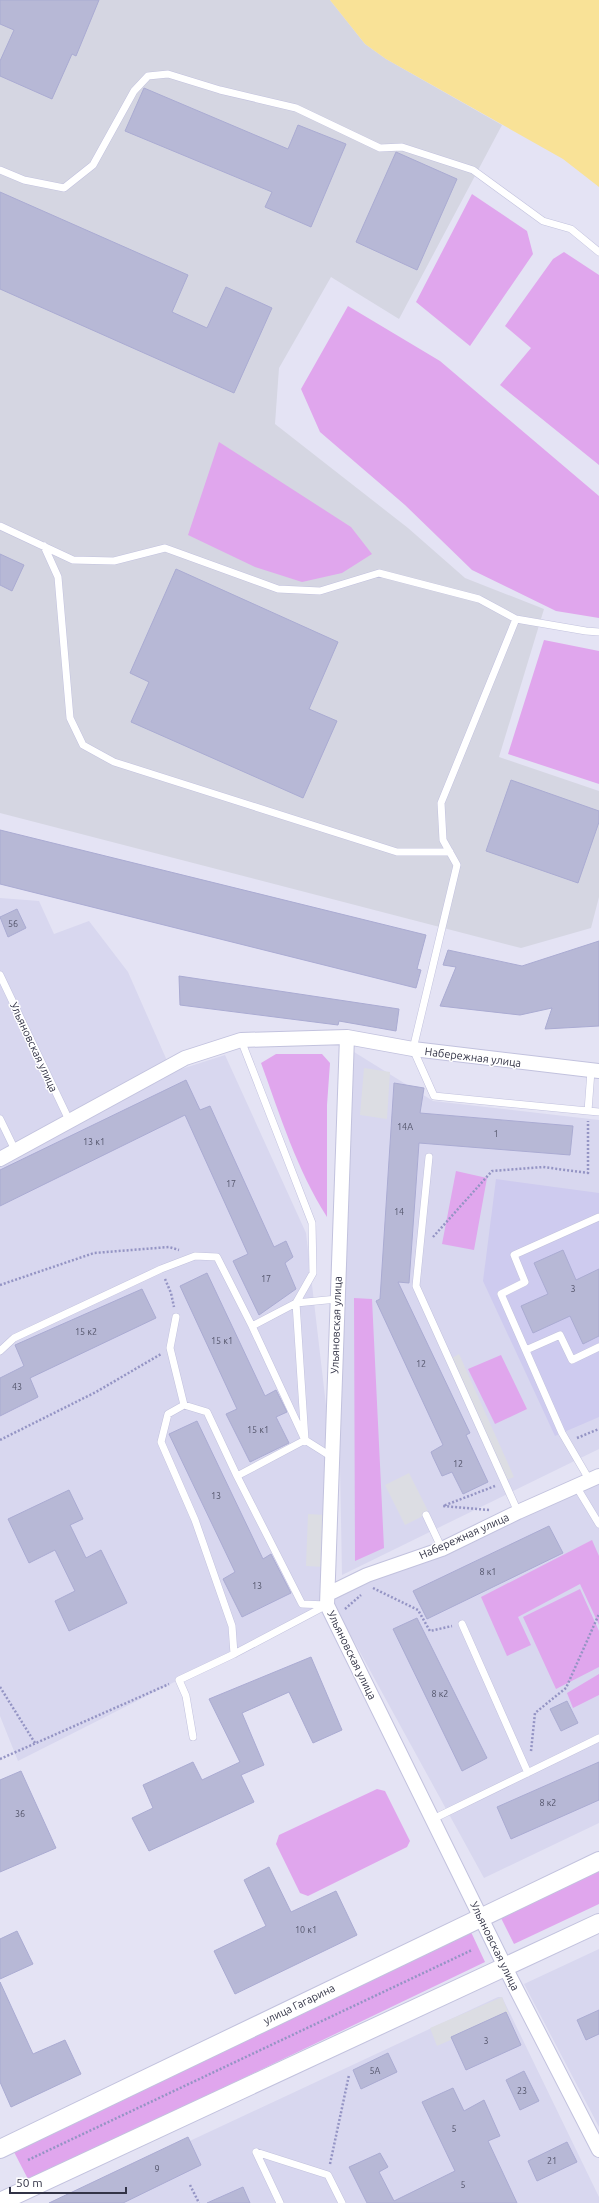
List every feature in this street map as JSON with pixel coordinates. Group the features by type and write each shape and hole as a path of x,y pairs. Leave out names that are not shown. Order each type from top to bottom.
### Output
{"street":[{"name":"Набережная улица","path":"0,1159 185,1058 241,1040 347,1037 413,1049 596,1069"},
{"name":"Ульяновская улица","path":"347,1037 327,1599 334,1619 505,1966 599,2150"},
{"name":"Набережная улица","path":"327,1599 367,1575 442,1549 518,1512 594,1478"},
{"name":"улица Гагарина","path":"0,2149 599,1861"},
{"path":"0,2202 599,1923"}],"lane":[{"path":"0,170 24,180 64,188 93,165 134,91 148,76 168,74 220,90 296,108 380,148 402,147 473,170 543,221 571,229 599,252"},
{"path":"0,526 73,560 114,561 165,548 278,589 320,591 379,573 479,599 516,619 599,632"},
{"path":"44,546 58,577 70,718 83,745 114,762 397,852 450,852"},
{"path":"516,619 441,803 443,840 457,864 413,1049 434,1096 599,1112"},
{"name":"Ульяновская улица","path":"0,975 69,1120"},
{"path":"241,1040 312,1223 313,1274 296,1303 305,1440"},
{"path":"588,1111 596,1069"},
{"path":"0,1119 15,1150"},
{"path":"429,1157 416,1286 518,1512"},
{"path":"594,1478 567,1442 501,1294 525,1282 514,1255 599,1217"},
{"path":"0,1351 14,1338 161,1269 195,1256 217,1257 252,1326 305,1440 332,1457"},
{"path":"252,1326 296,1303 337,1299"},
{"path":"176,1317 170,1348 184,1405"},
{"path":"526,1350 560,1335 572,1360 599,1347"},
{"path":"234,1654 232,1626 194,1520 161,1442 168,1414 184,1405 207,1412 237,1476 302,1604 327,1599"},
{"path":"237,1476 305,1440"},
{"path":"576,1486 599,1524"},
{"path":"426,1515 442,1549"},
{"path":"193,1737 186,1696 179,1680 234,1654 327,1599"},
{"path":"462,1624 528,1773"},
{"path":"433,1820 599,1738"},
{"path":"280,2203 256,2152 328,2175 342,2203"}],"path":[{"path":"420,1250 492,1171 543,1167 588,1173 588,1111"},
{"path":"0,1285 94,1253 169,1247 195,1256"},
{"path":"161,1269 171,1294 176,1317"},
{"path":"0,1440 96,1392 170,1348"},
{"path":"567,1442 599,1429"},
{"path":"504,1482 443,1506 518,1512"},
{"path":"370,1587 418,1610 430,1631 462,1624"},
{"path":"334,1619 364,1592"},
{"path":"528,1773 535,1713 566,1688 599,1614"},
{"path":"0,1759 179,1680"},
{"path":"0,1688 35,1743"},
{"path":"28,2160 472,1950"},
{"path":"328,2175 349,2074"},
{"path":"190,2185 199,2203"}],"shaded area":[{"path":"0,0 330,0 365,44 386,59 502,125 399,319 331,277 279,368 275,424 408,528 465,578 544,609 499,757 599,791 599,897 591,928 521,948 0,813"},
{"path":"330,0 599,0 599,187 563,159 386,59 365,44"},
{"path":"472,194 527,231 533,254 470,346 416,302"},
{"path":"564,252 599,275 599,465 500,385 531,348 505,326 553,259"},
{"path":"348,306 440,361 599,496 599,618 556,611 472,570 405,505 320,432 301,389"},
{"path":"219,442 351,527 372,554 342,573 302,582 255,567 188,535"},
{"path":"544,640 599,651 599,784 508,754"},
{"path":"0,898 39,901 54,934 89,921 128,972 172,1072 225,1055 306,1233 332,1457 327,1605 18,1761 0,1716"},
{"path":"346,1047 433,1101 599,1120 599,1449 342,1575 337,1299"},
{"path":"276,1054 322,1054 330,1063 327,1105 327,1217 316,1199 298,1161 261,1063"},
{"path":"364,1068 390,1072 387,1119 360,1115"},
{"path":"456,1171 487,1178 474,1250 442,1244"},
{"path":"496,1179 599,1193 599,1417 555,1436 483,1281"},
{"path":"354,1298 372,1299 384,1548 355,1561"},
{"path":"459,1354 514,1477 507,1480 452,1358"},
{"path":"501,1355 527,1409 495,1424 468,1369"},
{"path":"409,1473 429,1513 405,1525 385,1485"},
{"path":"599,1475 599,1823 484,1878 328,1594"},
{"path":"308,1514 326,1515 324,1567 306,1566"},
{"path":"592,1540 599,1556 599,1625 580,1584 518,1617 531,1645 507,1656 481,1597"},
{"path":"580,1589 599,1631 599,1667 556,1689 523,1617"},
{"path":"599,1674 599,1695 573,1708 567,1693"},
{"path":"377,1789 385,1791 410,1841 407,1847 308,1896 300,1893 276,1844 279,1835"},
{"path":"599,1871 599,1904 514,1944 501,1918"},
{"path":"471,1932 485,1962 29,2181 13,2150"},
{"path":"599,1949 599,2127 524,1984"},
{"path":"498,1997 502,1997 599,2197 599,2203 57,2203"},
{"path":"502,1997 509,2014 437,2046 430,2028"}],"building":[{"path":"0,0 99,0 76,56 72,54 52,99 0,76 0,61 14,30 0,24"},
{"path":"144,88 288,149 298,125 346,144 311,227 265,207 272,192 125,131"},
{"path":"396,152 457,179 417,270 356,242"},
{"path":"0,192 188,275 172,312 207,328 226,287 272,308 234,393 0,289"},
{"path":"0,554 24,565 12,591 0,585"},
{"path":"176,569 338,642 309,709 337,721 303,798 131,722 149,682 130,673"},
{"path":"511,780 599,811 599,822 578,883 486,851"},
{"path":"0,830 426,935 417,969 421,970 416,988 0,884"},
{"path":"17,909 26,928 8,937 0,917"},
{"path":"599,941 599,1026 545,1029 552,1008 520,1015 440,1006 456,967 443,965 448,950 522,966"},
{"path":"179,976 399,1009 396,1031 339,1021 338,1025 180,1005"},
{"path":"186,1080 200,1110 210,1106 274,1247 286,1241 293,1257 285,1263 296,1289 259,1315 233,1261 248,1254 185,1115 0,1206 0,1170"},
{"path":"394,1083 424,1088 420,1113 573,1126 570,1155 419,1143 409,1283 398,1282 470,1433 466,1435 488,1482 463,1494 452,1472 442,1476 433,1457 431,1452 443,1445 376,1301 380,1299"},
{"path":"563,1250 576,1280 599,1269 599,1336 583,1344 570,1316 533,1333 521,1306 548,1294 534,1263"},
{"path":"207,1273 265,1396 276,1390 287,1412 276,1417 289,1443 250,1462 226,1414 237,1409 180,1286"},
{"path":"142,1289 156,1318 30,1378 38,1397 0,1416 0,1378 24,1366 15,1345"},
{"path":"197,1421 263,1559 271,1554 291,1593 242,1617 223,1579 235,1572 169,1434"},
{"path":"69,1490 83,1519 70,1525 86,1558 101,1550 127,1603 69,1631 55,1601 75,1591 55,1550 29,1563 8,1519"},
{"path":"549,1526 563,1553 427,1619 413,1591"},
{"path":"417,1618 487,1758 462,1771 393,1629"},
{"path":"311,1657 342,1730 313,1743 289,1692 242,1713 264,1765 241,1775 254,1802 149,1851 132,1818 153,1808 143,1785 193,1762 202,1780 240,1762 209,1699"},
{"path":"567,1701 578,1723 561,1731 550,1709"},
{"path":"599,1762 599,1800 511,1839 497,1807"},
{"path":"21,1771 56,1848 0,1872 0,1780"},
{"path":"269,1867 291,1912 336,1891 357,1935 235,1994 214,1951 266,1926 244,1880"},
{"path":"17,1931 33,1964 0,1979 0,1939"},
{"path":"0,1982 33,2054 65,2040 81,2074 11,2107 0,2082"},
{"path":"599,2010 599,2034 586,2040 577,2020"},
{"path":"506,2012 521,2045 466,2070 451,2037"},
{"path":"388,2053 397,2072 361,2089 353,2070"},
{"path":"524,2071 539,2101 520,2110 506,2080"},
{"path":"453,2088 464,2111 484,2100 500,2136 488,2141 517,2203 367,2203 349,2167 380,2153 388,2167 379,2172 394,2201 455,2171 422,2102"},
{"path":"188,2137 201,2165 123,2203 49,2203"},
{"path":"567,2142 577,2162 537,2181 528,2161"},
{"path":"243,2187 250,2203 207,2203"}]}
